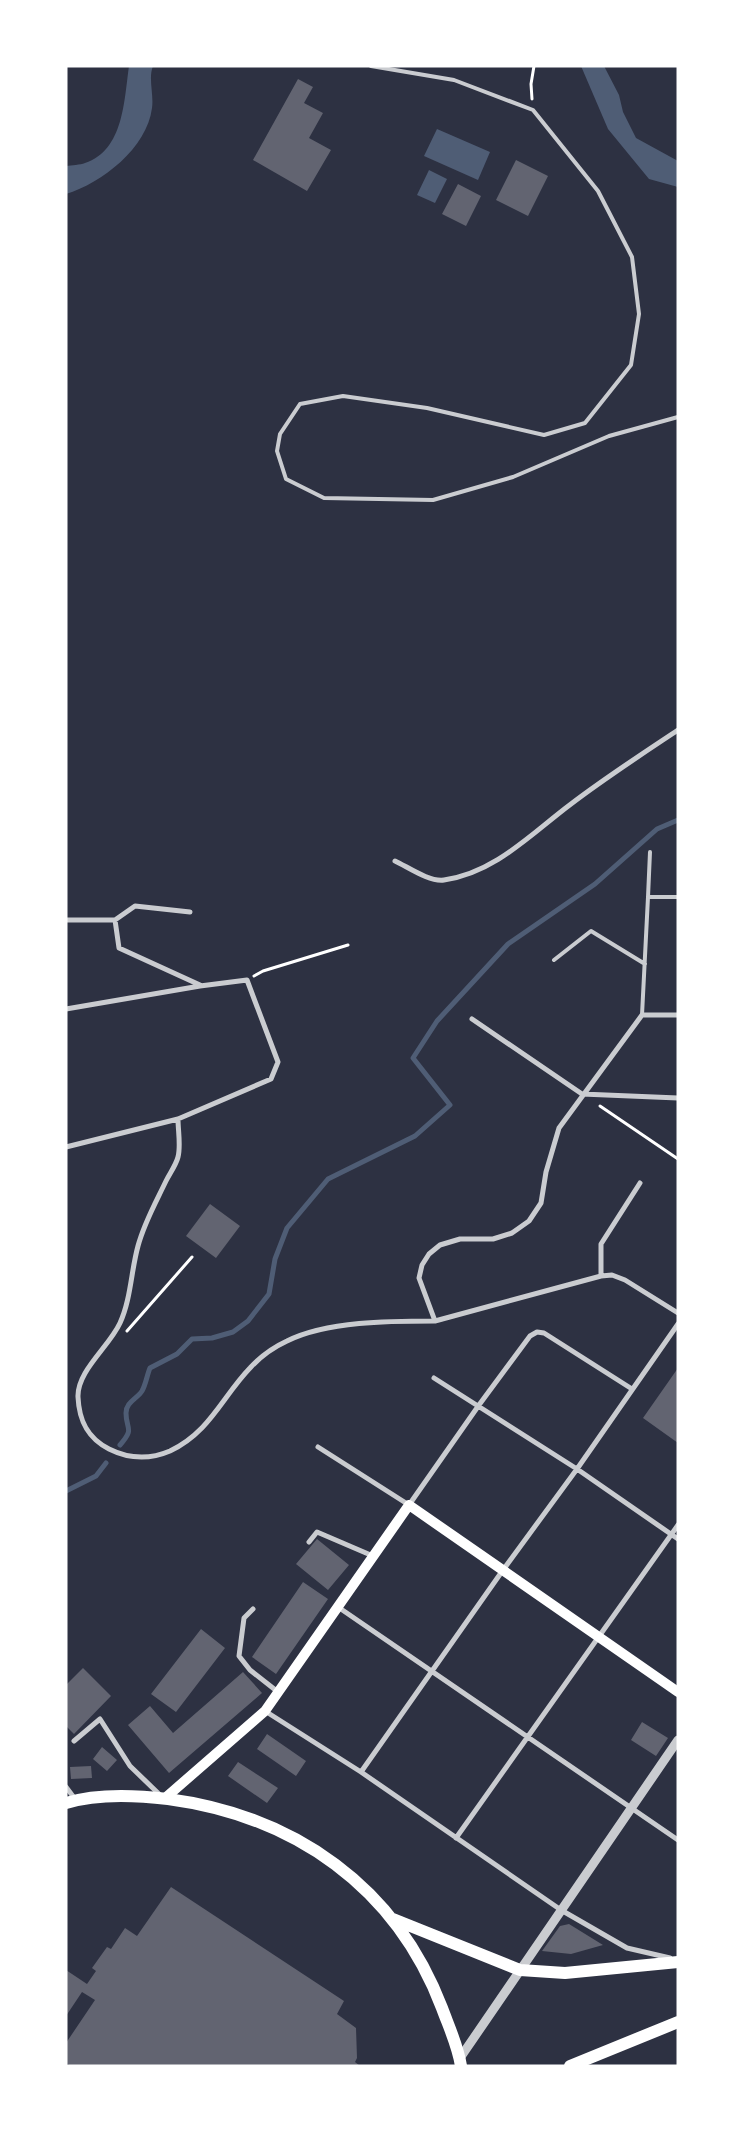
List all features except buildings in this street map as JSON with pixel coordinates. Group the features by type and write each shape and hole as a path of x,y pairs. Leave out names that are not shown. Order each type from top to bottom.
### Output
{"main road":[{"path":"164,1799 265,1711 409,1505 678,1692"},
{"path":"71,1801 97,1797 139,1796 193,1803 240,1815 285,1834 323,1855 368,1890 393,1918 432,1983 461,2062"},
{"path":"393,1918 520,1970 564,1973 678,1961"},
{"path":"570,2066 678,2022"}],"street":[{"path":"395,861 429,877 443,880 480,870 508,854 571,804 678,730"},
{"path":"66,920 115,920 135,906 190,912"},
{"path":"115,920 119,948 200,986"},
{"path":"66,1009 200,986 247,980 278,1062 271,1079 178,1119 66,1147"},
{"path":"435,1321 419,1278 422,1265 429,1254 440,1245 460,1239 493,1239 512,1233 529,1220 541,1203 546,1172 559,1128 582,1094 642,1015 678,1015"},
{"path":"472,1019 582,1094 678,1098"},
{"path":"178,1119 179,1156 137,1246 120,1322 110,1342 80,1384 78,1391 79,1414 85,1429 99,1443 126,1456 135,1458 154,1457 164,1454 194,1437 210,1420 250,1367 286,1341 322,1329 383,1321 435,1321 601,1276 612,1275 625,1280 678,1313"},
{"path":"601,1276 601,1244 640,1183"},
{"path":"361,1772 678,1324"},
{"path":"318,1447 409,1505 530,1336 537,1332 544,1333 632,1389"},
{"path":"434,1378 577,1469 678,1539"},
{"path":"456,1838 678,1525"},
{"path":"309,1542 317,1532 373,1556"},
{"path":"338,1607 678,1840"},
{"path":"253,1609 244,1618 239,1656 250,1670 278,1692"},
{"path":"265,1711 361,1772 561,1910 627,1948 678,1961"},
{"path":"74,1741 100,1719 130,1766 164,1799"},
{"path":"461,2062 520,1970 678,1740"},
{"path":"66,1787 71,1801"}],"lane":[{"path":"371,66 454,80 533,110 598,191 632,257 639,314 631,365 585,423 544,435 428,408 344,396 300,404 280,434 277,451 286,479 324,498 433,500 513,477 609,436 678,418"},
{"path":"642,1015 650,852"},
{"path":"648,897 678,897"},
{"path":"554,960 591,931 645,964"}],"path":[{"path":"533,110 531,84 534,66"},
{"path":"247,980 263,971 348,945"},
{"path":"582,1094 678,1159"},
{"path":"110,1342 131,1329 192,1257"}],"water":[{"path":"129,66 153,66 151,76 152,108 142,137 121,162 108,173 80,189 66,194 66,166 83,164 98,156 108,147 115,136 123,108"},
{"path":"581,66 604,66 619,95 623,112 636,138 678,161 678,187 649,179 608,129"},
{"path":"437,129 490,152 478,180 424,156"},
{"path":"429,170 447,179 435,203 417,195"}],"waterway":[{"path":"120,1445 129,1429 126,1409 142,1391 150,1368 177,1354 192,1339 212,1338 233,1332 248,1321 269,1294 275,1259 287,1228 328,1179 415,1136 450,1105 413,1058 437,1021 508,944 595,884 657,829 678,820"},
{"path":"66,1491 96,1476 106,1463"}]}
